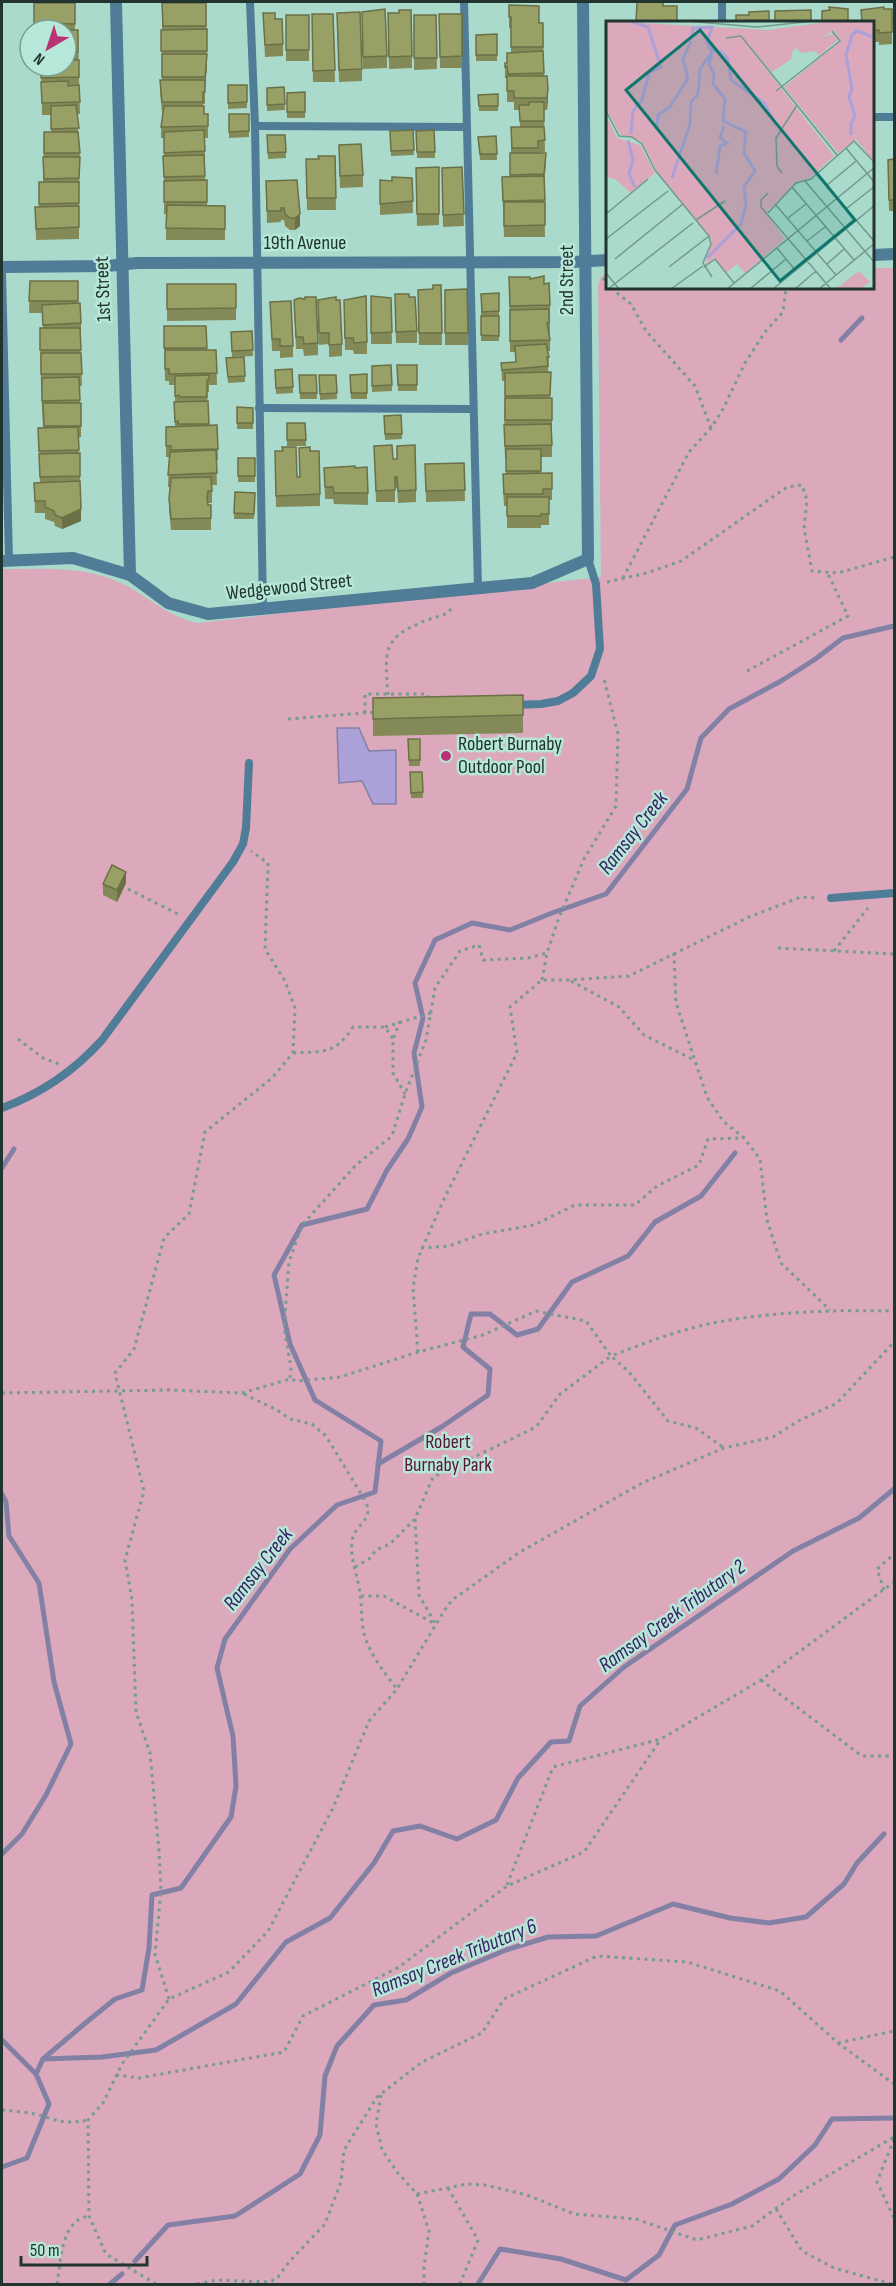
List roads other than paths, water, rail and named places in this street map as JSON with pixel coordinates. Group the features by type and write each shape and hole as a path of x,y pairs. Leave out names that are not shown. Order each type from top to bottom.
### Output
{"street":[{"name":"1st Street","path":"116,2 130,575"},
{"name":"2nd Street","path":"583,2 588,559"},
{"path":"875,255 894,254"},
{"name":"19th Avenue","path":"2,267 257,262 606,260"},
{"name":"Wedgewood Street","path":"5,561 73,558 130,575 168,603 208,614 532,583 588,559"}],"lane":[{"path":"250,2 255,126 263,609"},
{"path":"464,2 478,588"},
{"path":"722,2 722,21"},
{"path":"875,117 894,117"},
{"path":"255,126 466,127"},
{"path":"2,273 5,561"},
{"path":"259,408 473,409"},
{"path":"507,705 541,704 566,697 585,682 597,663 600,649 596,584 588,559"},
{"path":"2,1108 19,1102 86,1058 102,1040 233,862 243,844 246,828 249,763"},
{"path":"831,898 894,893"}],"waterway":[{"path":"841,340 862,318"},
{"name":"Ramsay Creek","path":"2,2167 27,2158 49,2104 36,2074 43,2059 115,1999 142,1990 149,1948 152,1895 181,1888 231,1817 236,1786 233,1736 217,1668 225,1639 290,1549 337,1505 375,1492 381,1441 315,1400 290,1344 274,1275 302,1225 367,1209 387,1170 408,1139 422,1107 414,1053 423,1018 415,983 435,940 472,923 510,930 606,894 687,789 701,738 729,709 781,681 843,638 894,626"},
{"path":"2,1168 14,1149"},
{"path":"378,1464 443,1426 488,1395 490,1369 463,1347 471,1314 490,1314 517,1335 538,1329 572,1282 628,1256 655,1222 701,1196 735,1153"},
{"name":"Ramsay Creek Tributary 2","path":"43,2059 102,2057 156,2050 236,2004 286,1942 330,1918 374,1863 393,1831 420,1826 457,1839 496,1820 518,1778 551,1742 569,1741 580,1706 624,1667 793,1551 859,1518 894,1489"},
{"path":"2,1494 6,1502 9,1536 39,1583 54,1682 71,1744 46,1795 22,1834 2,1854"},
{"name":"Ramsay Creek Tributary 6","path":"135,2261 168,2225 235,2216 300,2174 320,2135 325,2076 337,2046 374,2005 406,2000 451,1973 506,1950 548,1937 596,1936 673,1904 730,1918 769,1923 806,1917 844,1884 857,1863 884,1834"},
{"path":"2,2040 36,2074"},
{"path":"478,2284 500,2249 561,2259 626,2280 659,2255 675,2225 732,2204 779,2179 815,2145 832,2119 894,2118"},
{"name":"Ramsay Creek Tributary 6","path":"110,2284 122,2274"}],"place":[{"name":"Robert Burnaby Outdoor Pool","path":"446,756"}],"park label":[{"name":"Robert Burnaby Park","path":"448,1454"}]}
